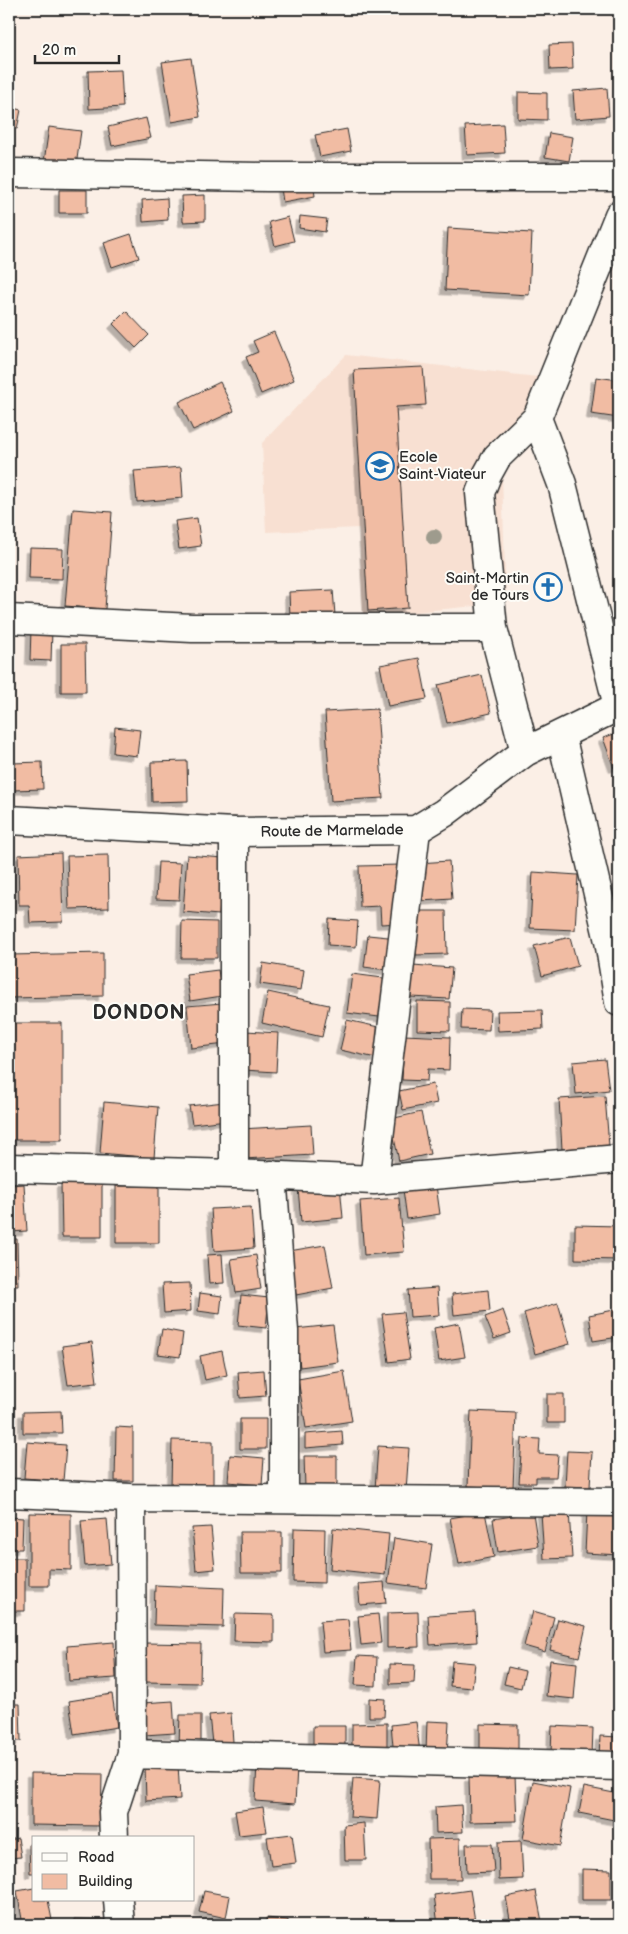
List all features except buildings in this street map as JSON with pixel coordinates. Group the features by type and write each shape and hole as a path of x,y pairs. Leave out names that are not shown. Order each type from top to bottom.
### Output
{"street":[{"path":"9,173 268,177 619,177"},
{"path":"525,752 493,628 480,493 497,457 537,418 619,215"},
{"path":"537,418 562,484 618,706"},
{"path":"9,619 192,628 493,628"},
{"name":"Route de Marmelade","path":"9,820 234,832 416,830 444,813 525,752 618,706"},
{"path":"561,735 614,940 619,1002"},
{"path":"374,1180 416,830"},
{"path":"234,832 234,1174"},
{"path":"9,1168 272,1175 374,1180 619,1159"},
{"path":"272,1175 284,1331 284,1499"},
{"path":"9,1493 131,1498 619,1502"},
{"path":"114,1836 113,1812 132,1754 131,1498"},
{"path":"132,1754 619,1766"},
{"path":"118,1902 120,1925"}],"shaded area":[{"path":"346,355 555,379 550,415 502,475 506,603 363,617 359,528 266,532 262,443"}],"place":[{"name":"Ecole Saint-Viateur","path":"380,466"},
{"name":"Saint-Martin de Tours","path":"548,587"}],"district":[{"name":"DONDON","path":"139,1013"}]}
